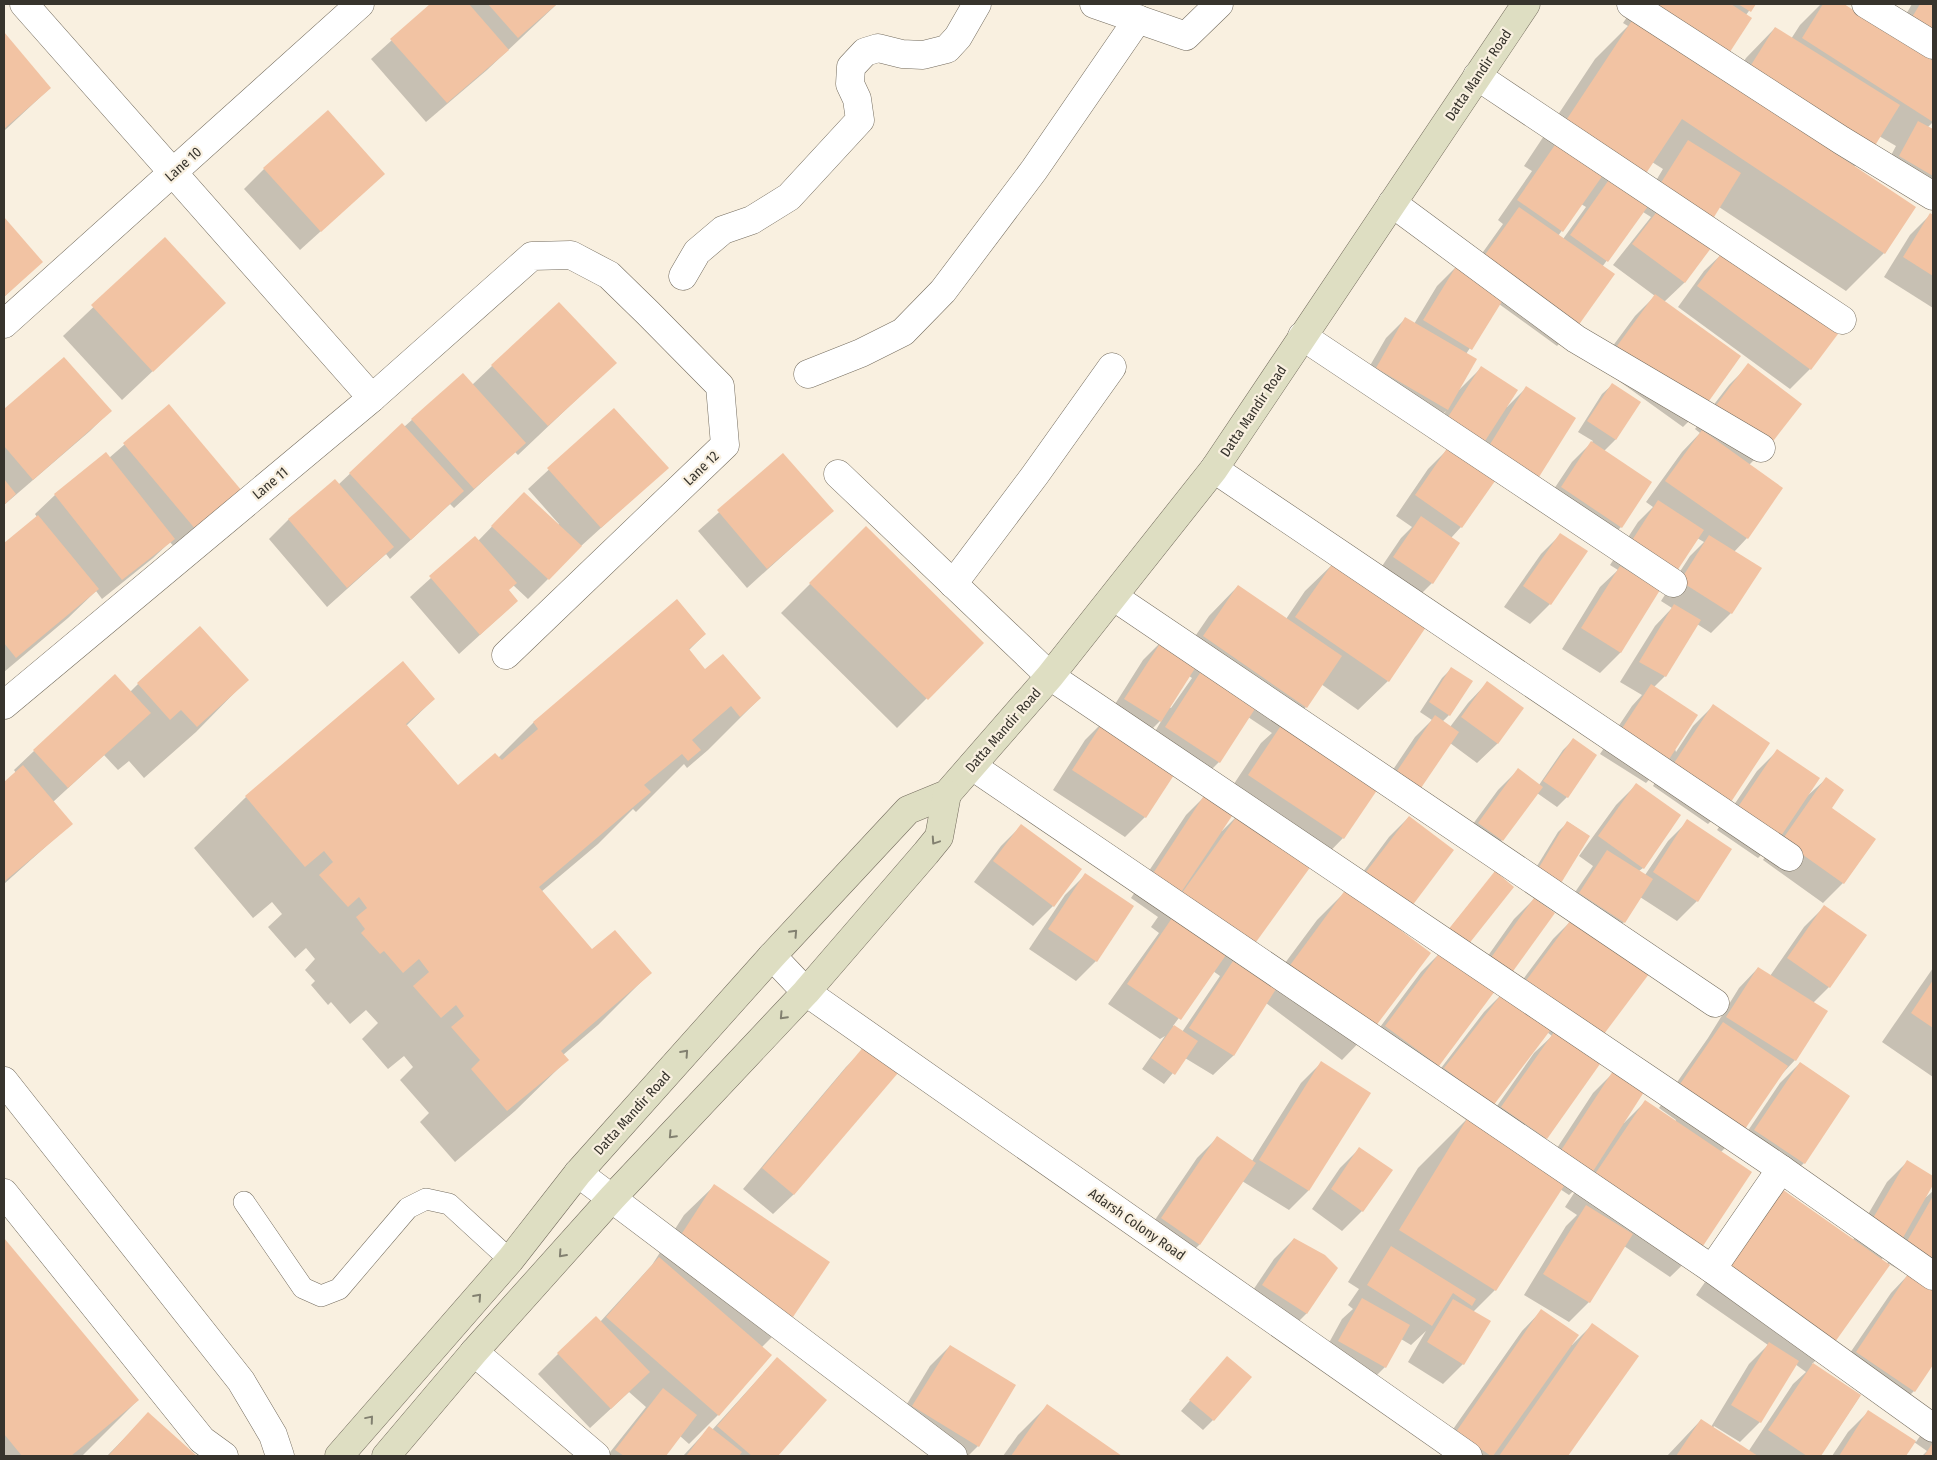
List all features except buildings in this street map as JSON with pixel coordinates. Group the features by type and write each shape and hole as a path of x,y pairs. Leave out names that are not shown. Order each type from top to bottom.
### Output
{"main road":[{"name":"Datta Mandir Road","path":"339,1456 510,1260 578,1173 772,956 908,810 947,794 1050,676 1214,469 1526,4"},
{"path":"386,1456 474,1352 612,1198 806,992 939,837 947,794"}],"street":[{"path":"24,4 372,398"},
{"name":"Lane 10","path":"4,324 360,4"},
{"path":"683,276 697,252 723,230 752,220 789,196 860,120 857,99 850,84 852,66 865,52 878,48 902,54 923,55 947,49 958,37 977,4"},
{"path":"1094,4 1186,36 1219,4"},
{"path":"1632,4 1841,140 1933,196"},
{"path":"1866,4 1933,45"},
{"path":"808,374 861,354 903,332 943,291 1045,155 1138,19"},
{"path":"1477,76 1842,320"},
{"path":"1392,204 1576,339 1761,448"},
{"name":"Lane 11","path":"4,705 372,398 532,256"},
{"name":"Lane 12","path":"506,655 725,445 720,386 642,306 609,275 571,256 532,256"},
{"path":"1302,336 1673,583"},
{"path":"953,584 1036,475 1112,367"},
{"path":"1214,469 1789,857"},
{"path":"838,474 1050,676 1781,1169 1933,1276"},
{"path":"1114,597 1715,1003"},
{"path":"972,766 1712,1269 1933,1428"},
{"name":"Adarsh Colony Road","path":"772,956 806,992 1468,1456"},
{"path":"4,1082 241,1380 274,1435 280,1456"},
{"path":"1712,1269 1781,1169"},
{"path":"578,1173 953,1456"},
{"path":"4,1193 202,1440 224,1456"},
{"path":"474,1352 596,1456"}],"lane":[{"path":"244,1202 303,1288 322,1296 339,1289 408,1208 426,1199 449,1204 510,1260"}]}
